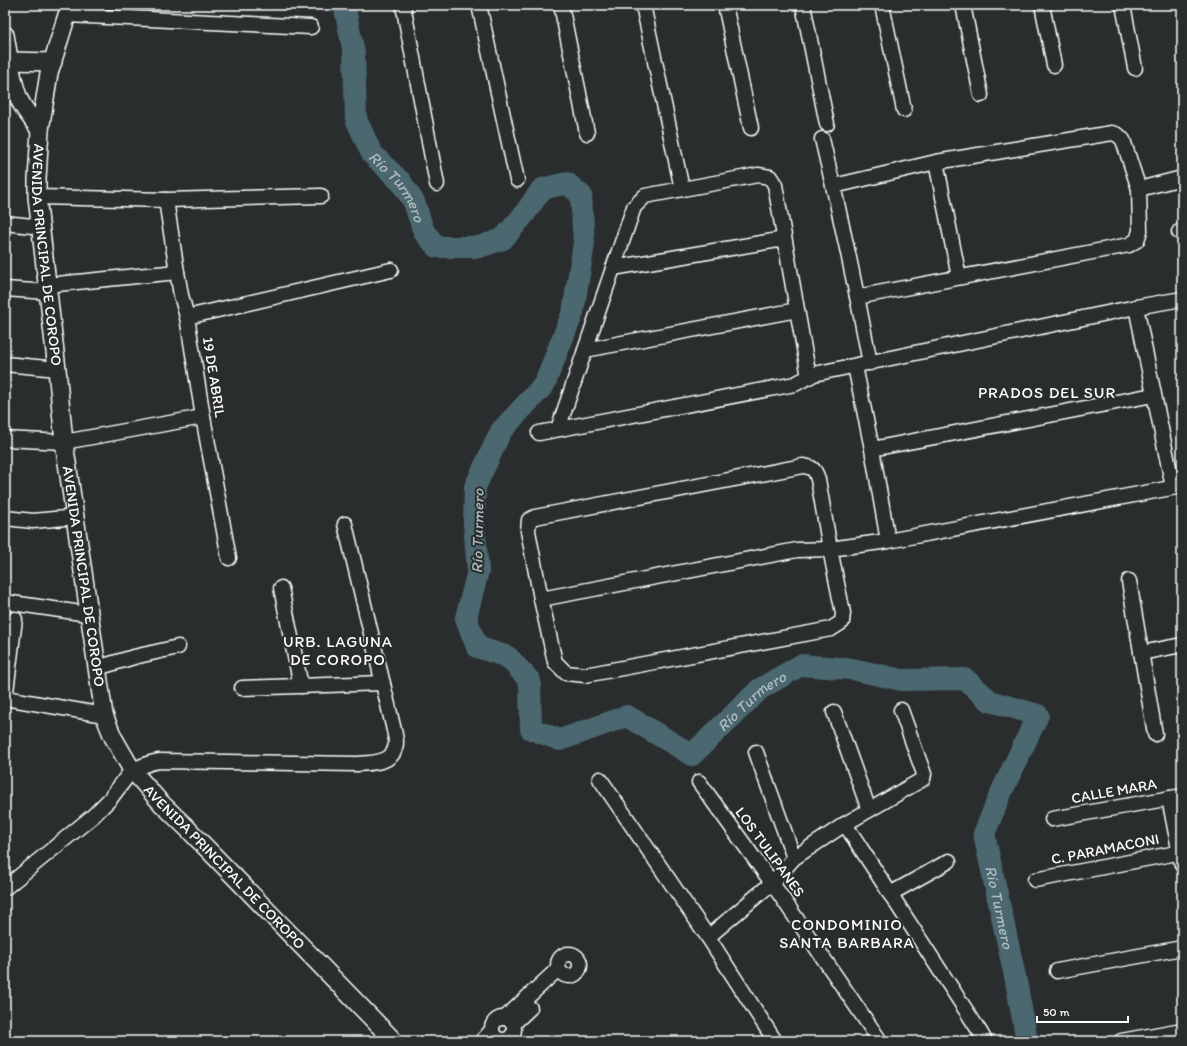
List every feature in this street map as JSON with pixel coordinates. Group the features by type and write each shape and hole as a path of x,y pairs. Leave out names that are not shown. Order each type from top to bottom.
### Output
{"street":[{"path":"403,5 437,184"},
{"path":"479,5 517,180"},
{"path":"561,5 587,133"},
{"path":"643,5 682,189"},
{"path":"725,5 751,128"},
{"path":"803,5 827,124"},
{"path":"882,5 904,110"},
{"path":"963,5 981,95"},
{"path":"1042,5 1054,65"},
{"path":"1123,5 1135,68"},
{"path":"69,10 311,27"},
{"name":"AVENIDA PRINCIPAL DE COROPO","path":"69,10 49,73 40,130 37,197 64,442 76,517 88,614 104,714 113,737 132,770 160,802 394,1041"},
{"path":"5,35 10,61 11,92 20,100 26,112 40,130"},
{"path":"10,61 53,62"},
{"path":"834,186 936,162 1112,133 1118,135 1123,140 1139,188 1140,231 1136,240 1129,245 857,297"},
{"path":"822,139 834,186 870,363"},
{"path":"936,162 959,277"},
{"path":"558,429 634,207 645,196 758,175 770,177 775,185 809,377"},
{"path":"1139,188 1182,178"},
{"path":"37,197 166,200 321,196"},
{"name":"19 DE ABRIL","path":"166,200 181,295 187,317 203,417 229,558"},
{"path":"5,223 41,227"},
{"path":"613,268 784,239"},
{"path":"187,317 391,270"},
{"path":"5,289 48,289 177,272"},
{"path":"539,433 795,384 814,374 1136,307 1182,299"},
{"path":"540,600 797,550 830,549 888,541 1177,487 1153,394 1136,307"},
{"path":"585,350 797,310"},
{"path":"5,364 57,369"},
{"path":"855,366 872,449 888,541"},
{"path":"872,449 1153,394"},
{"path":"5,439 64,442 203,417"},
{"path":"803,466 811,467 816,471 843,613 842,622 831,628 585,675 566,673 555,662 540,600 528,531 529,520 535,517 803,466"},
{"path":"5,518 34,521 76,517"},
{"path":"5,888 93,816 110,799 132,770 150,763 159,761 356,764 381,762 390,756 396,742 345,524"},
{"path":"1129,581 1154,734"},
{"path":"281,588 301,686"},
{"path":"5,602 88,614"},
{"path":"15,619 5,699 104,714"},
{"path":"1141,652 1182,645"},
{"path":"97,668 134,657 178,647"},
{"path":"242,688 383,684"},
{"path":"708,937 772,882 794,858 846,824 923,779 924,774 901,710"},
{"path":"834,712 869,810"},
{"path":"756,752 794,858"},
{"path":"600,779 708,937 775,1041"},
{"name":"LOS TULIPANES","path":"699,782 772,882 880,1041"},
{"path":"1176,797 1181,856"},
{"name":"CALLE MARA","path":"1052,819 1176,797"},
{"path":"846,824 985,1041"},
{"name":"C. PARAMACONI","path":"1035,880 1181,856"},
{"path":"890,894 949,861"},
{"path":"1057,971 1182,948"},
{"path":"494,1036 500,1040 508,1039 511,1030 561,972"},
{"path":"494,1036 493,1023 502,1018 511,1030"},
{"path":"1121,1041 1162,1037 1182,1030"},
{"path":"482,1041 494,1036"}],"waterway":[{"name":"Río Turmero","path":"343,5 354,53 356,119 372,154 401,182 414,202 424,232 437,247 479,247 503,239 522,217 542,189 567,183 581,195 584,243 573,312 544,385 501,431 475,487 474,523 478,571 466,618 477,647 508,657 530,681 531,729 560,740 627,716 692,755 760,689 801,665 852,669 902,680 965,679 990,701 1038,715 1000,795 984,834 1016,981 1027,1041"}],"district":[{"name":"PRADOS DEL SUR","path":"1047,392"},
{"name":"URB. LAGUNA DE COROPO","path":"338,650"},
{"name":"CONDOMINIO SANTA BARBARA","path":"847,933"}]}
